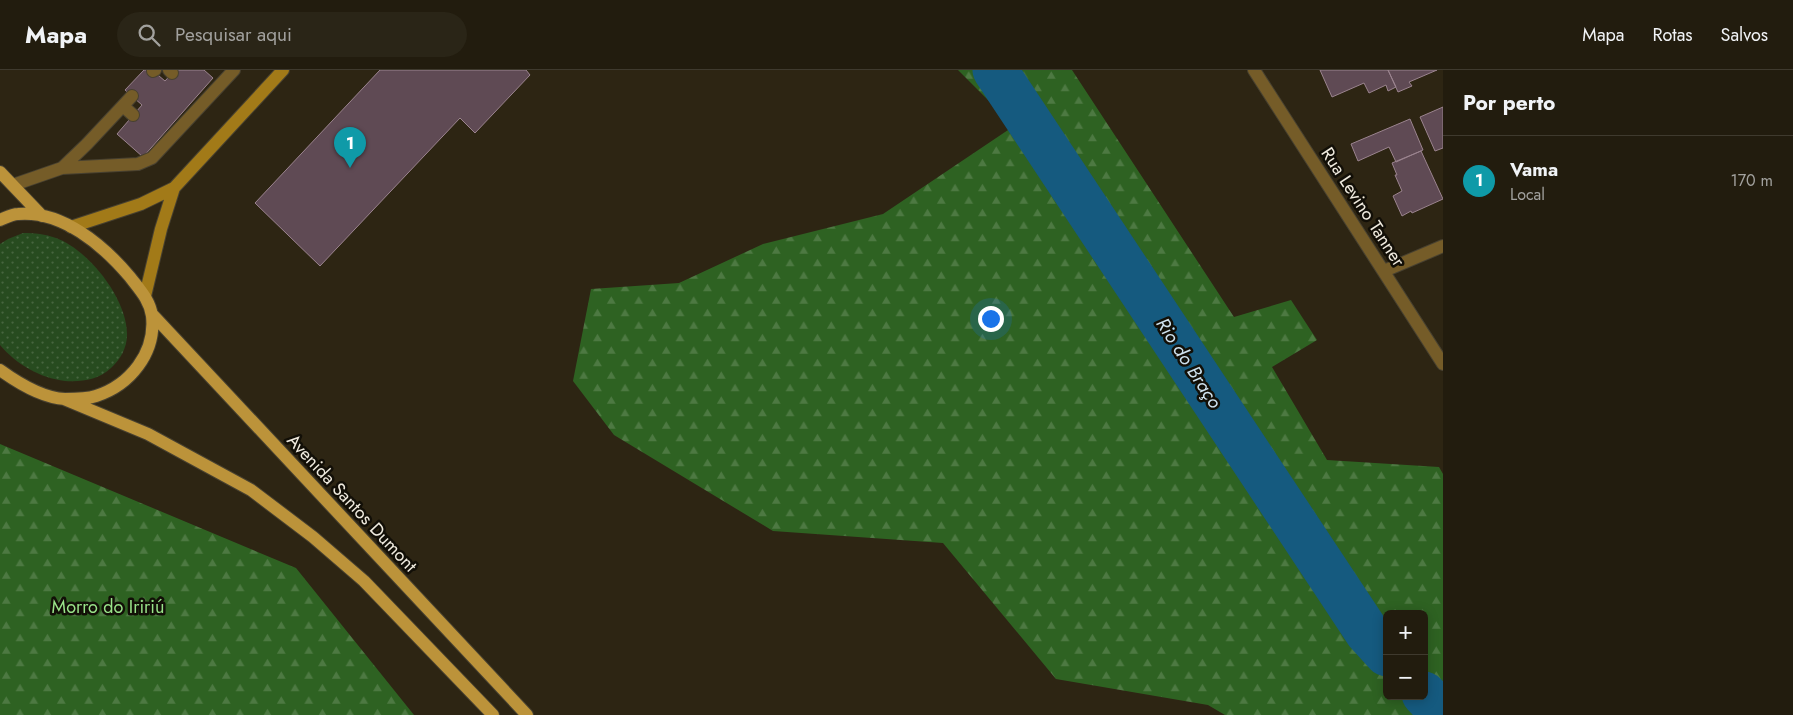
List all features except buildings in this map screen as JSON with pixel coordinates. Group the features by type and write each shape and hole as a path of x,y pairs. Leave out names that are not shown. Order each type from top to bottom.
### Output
{"main road":[{"path":"0,172 42,216"},
{"path":"0,220 16,214 42,216 71,226 97,243 109,254 145,296 152,314 152,333 148,348 141,363 130,375 114,389 94,397 64,399"},
{"name":"Avenida Santos Dumont","path":"152,314 527,715"},
{"path":"0,370 20,384 64,399 148,434 251,490 313,537 364,581 493,715"}],"street":[{"path":"13,185 62,168 138,164 152,158 163,141 201,98 234,70"},
{"path":"71,226 141,204 174,188 283,70"},
{"name":"Rua Levino Tanner","path":"1254,70 1443,364"},
{"path":"62,168 128,101 133,115"},
{"path":"145,296 161,230 174,188"},
{"path":"1384,271 1443,246"}],"green space":[{"path":"958,70 1072,70 1234,317 1291,300 1317,340 1272,367 1327,460 1439,467 1443,474 1443,715 1225,715 1208,705 1056,679 943,543 773,531 614,435 573,381 591,289 679,283 763,244 883,214 1014,126"},
{"path":"23,233 48,236 69,244 93,265 114,292 126,321 127,340 117,361 101,375 78,381 65,381 47,377 21,364 0,345 0,244"},
{"name":"Morro do Iririú","path":"0,444 296,568 414,715 0,715"}],"waterway":[{"name":"Rio do Braço","path":"995,70 1367,632 1383,650"},
{"name":"Rio do Braço","path":"1428,698 1443,714"}],"place":[{"name":"Vama","path":"350,168"}]}
